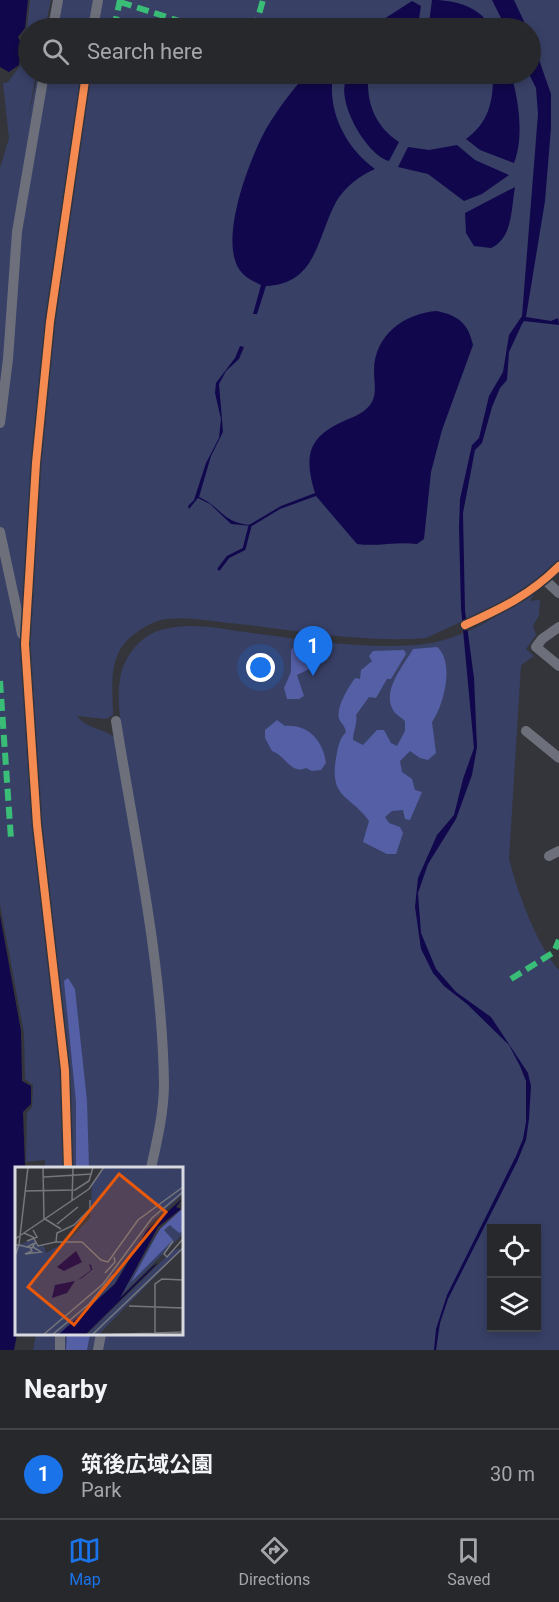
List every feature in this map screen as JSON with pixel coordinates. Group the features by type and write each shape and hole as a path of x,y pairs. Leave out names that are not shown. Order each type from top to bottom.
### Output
{"street":[{"path":"55,18 58,0"},
{"path":"95,18 98,0"},
{"path":"0,423 8,359 17,232 42,84"},
{"path":"68,1167 65,1070 37,825 25,644 36,463 50,322 85,84"},
{"path":"0,532 15,610 25,644"},
{"path":"465,625 520,600 559,566"},
{"path":"545,580 559,593"},
{"path":"559,627 542,639 536,647 559,666"},
{"path":"116,722 150,924 164,1085 160,1125 151,1167"},
{"path":"526,731 559,759"},
{"path":"98,1350 101,1335"}],"shaded area":[{"path":"0,0 28,0 26,18 18,18 18,66 9,72 0,67"},
{"path":"30,0 51,0 47,18 28,18"},
{"path":"54,0 559,0 559,561 533,589 426,638 356,638 193,619 160,620 137,632 119,652 113,669 113,715 106,719 77,716 85,724 114,737 122,735 119,684 124,664 129,655 147,636 172,627 206,627 334,643 375,646 416,645 447,639 463,633 508,610 535,592 530,601 540,600 539,615 533,626 536,635 526,649 534,656 521,665 509,859 536,933 559,970 559,1350 33,1350 36,1335 183,1335 183,1167 45,1167 45,1160 26,1162 27,1113 32,1107 33,1085 25,1079 24,1033 0,904 0,168 9,138 3,83 8,82 18,69 18,84 34,84 28,119 36,84 541,84 541,18 50,18"},
{"path":"432,0 449,1 466,6 484,18 430,18"},
{"path":"492,0 514,0 522,18 501,18"},
{"path":"412,1 421,6 419,18 386,18"},
{"path":"541,66 551,94 551,128 545,201 526,317 551,321 558,318 559,325 524,321 509,352 507,380 500,388 492,407 482,443 475,450 463,513 465,611 474,678 477,747 472,775 456,819 428,864 418,893 421,933 436,969 456,992 491,1017 528,1073 531,1086 529,1119 526,1140 517,1162 448,1299 440,1323 436,1350 434,1350 436,1329 447,1295 516,1156 523,1139 526,1122 526,1081 520,1066 509,1045 467,1004 444,986 433,973 421,949 415,907 418,878 437,835 454,815 474,748 461,608 460,499 472,445 479,438 489,396 503,372 509,335 522,316 538,114 534,84 541,84"},
{"path":"299,84 332,84 333,101 340,127 355,150 375,169 353,182 336,202 306,268 296,277 283,283 266,286 257,314 253,314 261,285 239,269 234,255 235,219 245,178 259,142 285,100"},
{"path":"368,84 368,93 376,117 385,130 399,142 389,161 371,148 354,124 348,111 345,85"},
{"path":"493,84 513,84 520,131 514,163 480,150 466,139 480,126 488,112"},
{"path":"457,145 475,160 509,175 482,194 464,201 428,174 398,167 408,147 429,150"},
{"path":"515,187 510,222 503,237 491,248 474,246 466,233 465,213"},
{"path":"437,311 451,315 465,326 473,345 442,430 431,472 424,539 417,544 357,544 316,496 280,509 252,526 231,524 210,504 233,521 249,525 281,506 315,493 310,458 316,441 333,426 360,413 372,402 375,391 375,358 379,347 385,337 403,321"},
{"path":"240,346 244,347 239,359 226,371 219,384 223,432 211,456 199,497 210,504 198,498 189,509 188,506 194,500 206,463 219,438 221,419 215,393 216,383 235,358"},
{"path":"305,641 312,644 315,651 309,669 297,675 304,696 299,699 287,699 284,688 291,672 291,650 297,643"},
{"path":"437,647 446,663 446,684 444,695 432,722 436,753 428,760 410,751 400,761 402,772 412,779 415,790 422,792 410,820 405,819 403,810 392,811 385,817 389,823 400,827 403,833 396,854 387,854 363,842 369,821 343,795 336,781 337,751 346,732 339,719 339,709 355,678 360,679 361,670 372,661 369,656 373,651 404,650 406,654 391,679 387,679 376,698 369,697 356,715 353,737 353,740 363,745 377,730 384,730 391,743 397,746 405,731 405,721 392,708 390,693 392,685 413,649"},
{"path":"277,720 285,726 294,726 308,731 318,741 326,763 321,770 296,769 272,751 265,738 265,730"},
{"path":"0,915 21,1031 22,1081 31,1086 31,1104 23,1112 25,1167 15,1167 15,1335 17,1335 14,1350 0,1350"},
{"path":"68,978 75,989 87,1101 89,1167 76,1167 76,1102 64,981"},
{"path":"67,1335 90,1335 87,1350 66,1350"}],"waterway":[{"path":"219,569 228,557 244,549 250,526"}],"marked path":[{"path":"116,18 120,0"},
{"path":"258,18 263,0"},
{"path":"120,2 170,18"},
{"path":"0,681 11,839"},
{"path":"511,979 554,952 559,940"}],"cycle path":[{"path":"68,1167 65,1070 37,825 25,644 36,463 50,322 85,84"},
{"path":"465,625 526,593 559,566"}],"place":[{"name":"筑後広域公園","path":"313,676"}]}
